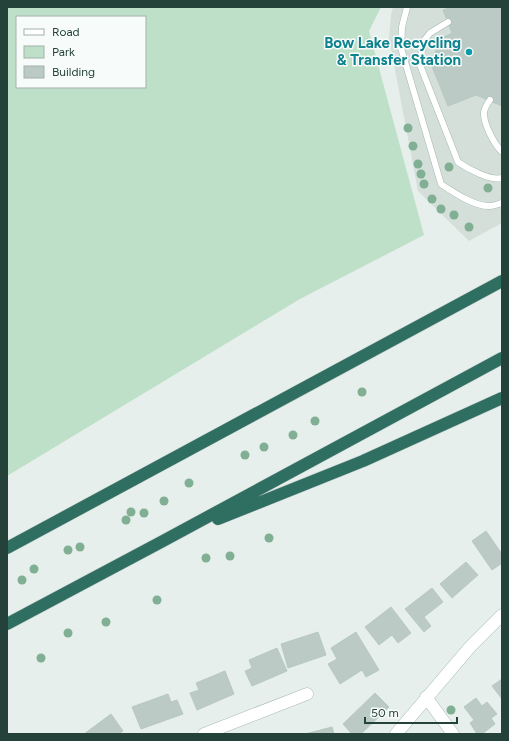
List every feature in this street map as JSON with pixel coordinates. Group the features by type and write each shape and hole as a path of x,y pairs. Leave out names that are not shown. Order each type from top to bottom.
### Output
{"highway":[{"path":"7,548 502,281"},
{"path":"7,624 163,542 502,358"},
{"path":"163,542 363,461 502,398"}],"main road":[{"path":"396,734 470,647 502,615"},
{"path":"205,734 307,694"},
{"path":"426,697 453,734"}],"lane":[{"path":"407,7 402,27 401,48 441,184 456,195 471,202 488,206 502,203"},
{"path":"448,22 430,33 423,42 420,65 458,162 467,168 493,178 502,178"},
{"path":"490,100 486,105 484,113 485,121 496,145 502,152"}],"shaded area":[{"path":"393,7 502,7 502,223 469,241 418,191 389,38"}],"green space":[{"path":"7,7 381,7 369,31 424,235 300,299 7,476"}],"building":[{"name":"Bow Lake Recycling & Transfer Station","path":"452,7 502,7 502,106 476,95 448,106 431,64 440,39 452,33 443,10"},
{"path":"486,531 502,554 502,563 492,570 472,541"},
{"path":"466,562 478,575 452,598 440,584"},
{"path":"432,588 443,602 424,617 431,626 424,632 405,609"},
{"path":"391,607 411,633 398,643 392,635 379,645 365,627"},
{"path":"318,632 326,655 288,668 281,644"},
{"path":"356,632 379,670 366,677 362,670 340,684 328,664 337,659 331,648"},
{"path":"277,648 287,671 252,686 245,671 252,668 249,660"},
{"path":"225,671 234,694 197,710 190,693 199,690 196,683"},
{"path":"502,679 502,699 492,686"},
{"path":"375,693 389,707 361,734 352,734 343,724"},
{"path":"168,694 171,702 177,700 183,714 141,729 132,707"},
{"path":"476,698 482,706 487,702 497,714 491,718 495,724 482,734 477,734 470,723 474,720 464,707"},
{"path":"111,714 123,731 118,734 84,734"},
{"path":"332,727 334,734 305,734"}],"place":[{"name":"Bow Lake Recycling & Transfer Station","path":"469,52"}]}
